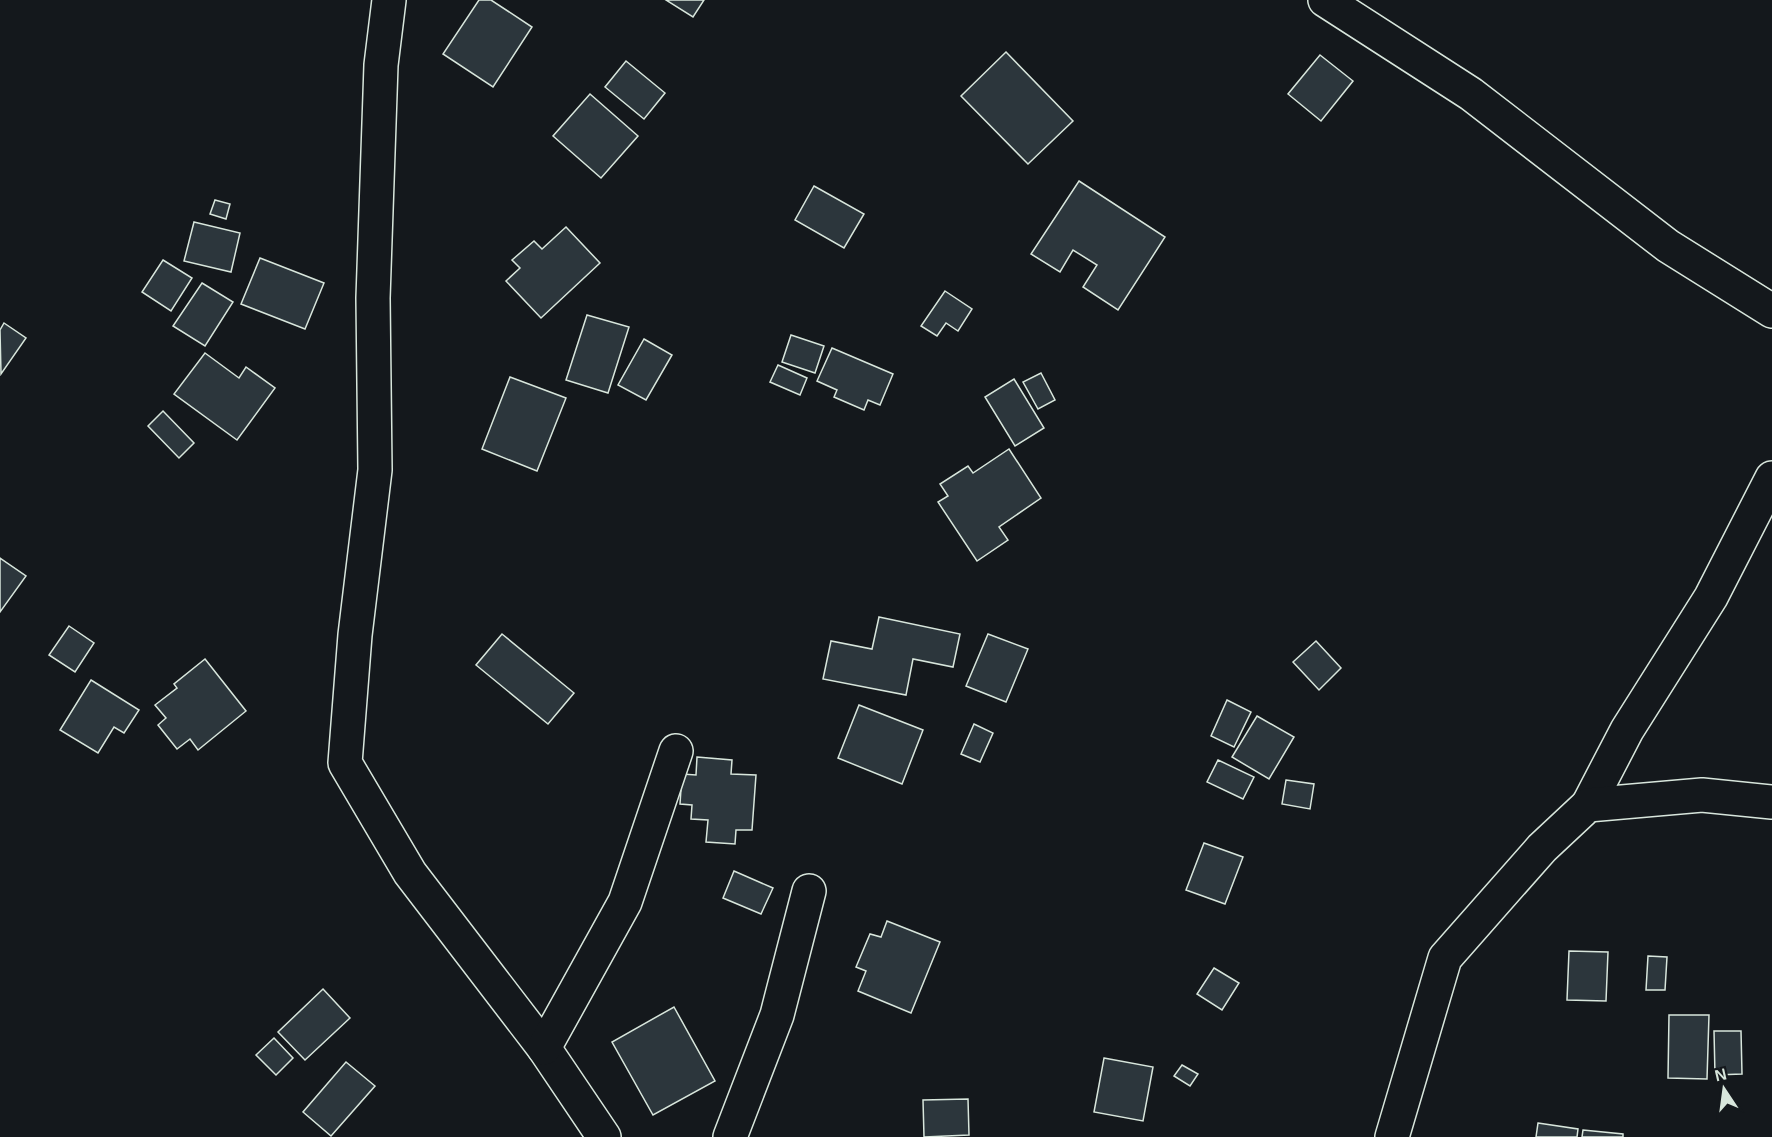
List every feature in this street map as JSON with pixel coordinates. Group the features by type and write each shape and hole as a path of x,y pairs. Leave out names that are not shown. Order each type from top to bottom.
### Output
{"street":[{"path":"389,0 381,65 373,298 375,470 355,635 345,763 410,873 544,1048 604,1137"},
{"path":"1325,0 1471,94 1668,246 1772,312"},
{"path":"1392,1137 1445,958 1542,848 1588,805 1628,730 1711,597 1772,478"},
{"path":"544,1048 625,902 676,752"},
{"path":"1588,805 1702,795 1772,802"},
{"path":"730,1137 777,1015 809,891"}],"building":[{"path":"479,0 491,0 532,27 493,87 443,54"},
{"path":"666,0 704,0 693,17"},
{"path":"1006,52 1073,121 1028,164 961,96"},
{"path":"1320,55 1353,81 1321,121 1288,94"},
{"path":"626,61 665,93 644,119 605,87"},
{"path":"590,94 638,136 601,178 553,136"},
{"path":"1079,181 1165,237 1118,310 1083,287 1097,265 1073,250 1060,272 1031,254"},
{"path":"814,186 864,214 844,248 795,220"},
{"path":"215,200 230,204 226,219 210,214"},
{"path":"194,222 240,233 231,272 184,261"},
{"path":"566,227 600,263 541,318 506,281 520,268 512,260 534,241 542,249"},
{"path":"260,258 324,283 305,329 241,304"},
{"path":"163,260 192,278 171,311 142,292"},
{"path":"202,283 233,302 205,346 173,326"},
{"path":"945,291 972,309 958,331 946,323 937,336 921,326"},
{"path":"587,315 629,327 608,393 566,380"},
{"path":"4,323 26,338 1,374 0,330"},
{"path":"791,335 824,346 815,373 782,362"},
{"path":"644,339 672,355 646,400 618,385"},
{"path":"832,348 893,374 880,405 868,400 864,410 834,397 837,390 817,381"},
{"path":"205,353 239,378 246,367 275,388 237,440 174,394"},
{"path":"778,365 807,378 800,395 770,382"},
{"path":"1041,373 1055,400 1038,409 1023,382"},
{"path":"510,377 566,398 537,471 482,449"},
{"path":"1014,379 1044,428 1015,446 985,397"},
{"path":"163,411 194,443 179,458 148,426"},
{"path":"1009,449 1041,498 999,527 1008,540 977,561 938,502 948,496 940,484 968,466 973,473"},
{"path":"0,558 26,576 0,612"},
{"path":"879,617 960,634 953,667 913,659 906,695 823,679 831,641 872,649"},
{"path":"69,626 94,643 75,672 49,655"},
{"path":"502,634 574,693 548,724 476,665"},
{"path":"988,634 1028,649 1006,702 966,686"},
{"path":"1316,641 1341,668 1319,690 1293,662"},
{"path":"205,659 246,711 198,750 190,739 177,749 158,725 166,718 155,705 177,688 174,684"},
{"path":"91,680 139,710 124,733 114,727 98,753 60,730"},
{"path":"1227,700 1251,712 1234,747 1211,736"},
{"path":"859,705 923,730 902,784 838,758"},
{"path":"1257,716 1294,737 1269,779 1232,757"},
{"path":"974,724 993,733 980,762 961,754"},
{"path":"697,757 732,760 731,774 756,775 752,830 736,830 735,844 706,842 708,820 691,819 692,805 680,804 682,774 696,775"},
{"path":"1218,760 1254,777 1243,799 1207,782"},
{"path":"1286,780 1314,784 1310,809 1282,804"},
{"path":"1204,843 1243,857 1225,904 1186,890"},
{"path":"734,871 773,888 761,914 723,898"},
{"path":"887,921 940,942 911,1013 858,991 866,971 856,967 870,934 881,937"},
{"path":"1569,951 1608,952 1606,1001 1567,1000"},
{"path":"1648,956 1667,957 1665,990 1646,990"},
{"path":"1214,968 1239,983 1222,1010 1197,994"},
{"path":"323,989 350,1018 305,1060 278,1032"},
{"path":"674,1007 715,1081 653,1115 612,1042"},
{"path":"1669,1015 1709,1015 1707,1079 1668,1078"},
{"path":"1714,1031 1741,1031 1742,1074 1715,1075"},
{"path":"274,1038 293,1058 276,1075 256,1055"},
{"path":"1104,1058 1153,1067 1143,1121 1094,1112"},
{"path":"346,1062 375,1086 331,1136 303,1112"},
{"path":"1182,1065 1198,1074 1190,1086 1174,1076"},
{"path":"968,1099 969,1135 924,1137 923,1100"},
{"path":"1538,1123 1578,1129 1577,1137 1536,1137"},
{"path":"1583,1130 1623,1134 1623,1137 1582,1137"}]}
